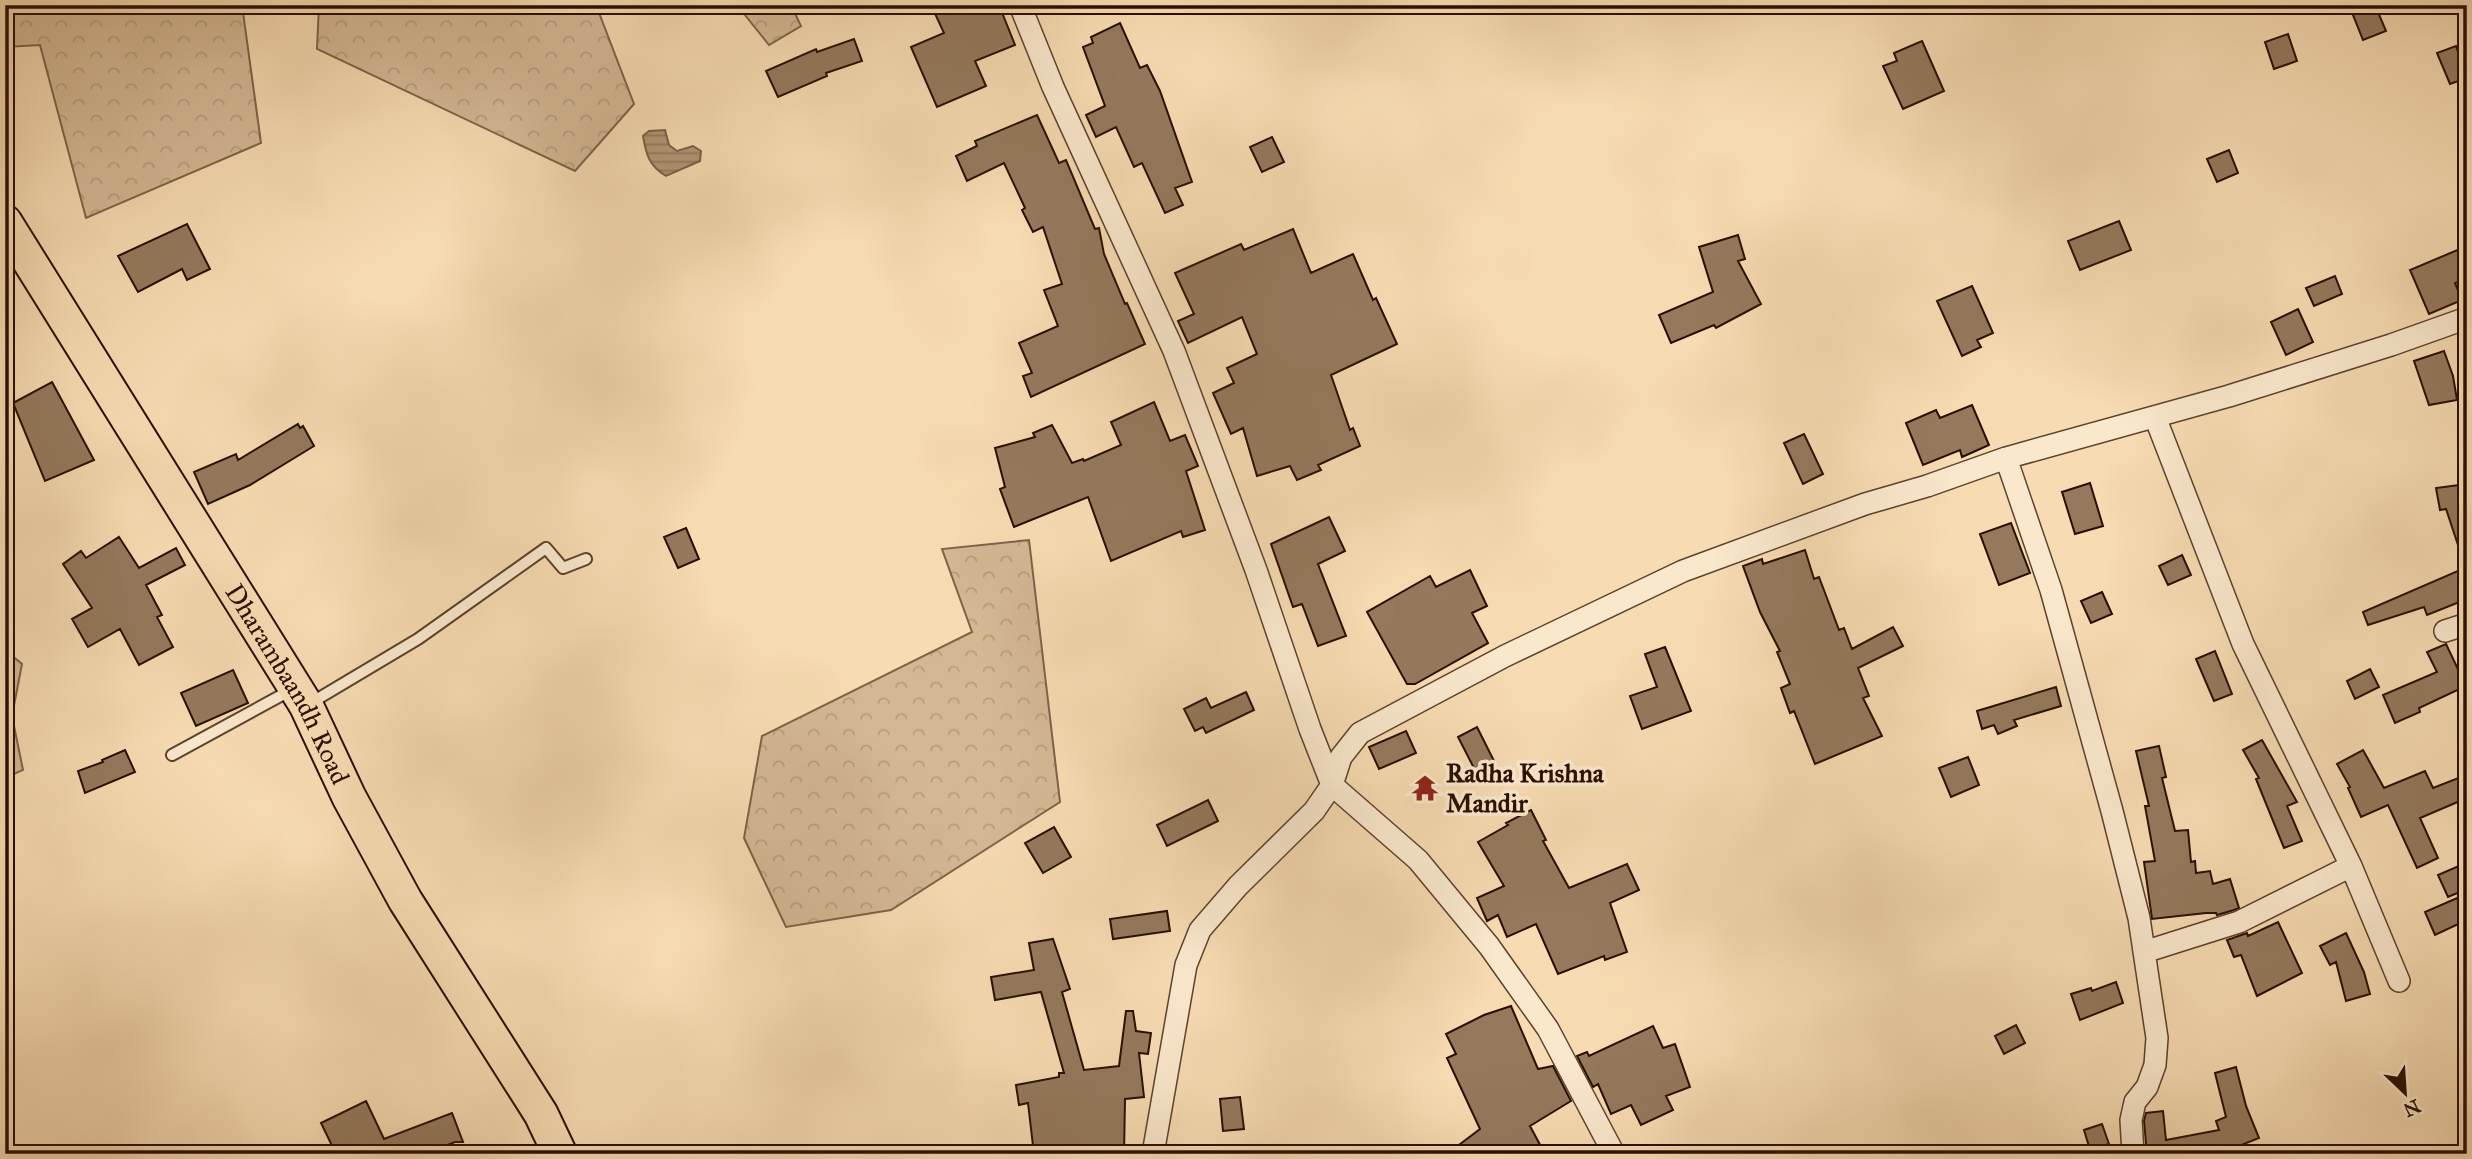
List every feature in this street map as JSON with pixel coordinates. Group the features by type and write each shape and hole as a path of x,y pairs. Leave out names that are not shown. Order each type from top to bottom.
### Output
{"main road":[{"name":"Dharambaandh Road","path":"5,222 301,697 349,797 405,900 541,1114 560,1154"}],"street":[{"path":"1020,5 1053,87 1174,351 1256,570 1332,785 1418,860 1489,946 1548,1029 1614,1154"},
{"path":"1153,1154 1186,965 1200,930 1238,886 1314,811 1332,785 1340,757 1360,733 1505,656 1683,570 1865,504 1927,486 2006,458 2155,417 2391,345 2467,318"},
{"path":"2155,417 2243,644 2351,866 2399,981"},
{"path":"2006,458 2055,603 2139,918 2157,1038 2155,1065 2147,1087 2135,1102 2132,1120 2133,1154"},
{"path":"2445,631 2467,624"},
{"path":"2144,952 2239,922 2351,866"}],"lane":[{"path":"172,755 301,697 418,639 546,548 563,568 586,559"}],"green space":[{"path":"5,5 242,5 261,143 86,218 40,45 5,47"},
{"path":"319,5 596,5 634,104 575,171 317,49"},
{"path":"737,5 791,5 801,26 769,45"},
{"path":"1029,540 1060,802 891,910 786,927 744,838 762,736 972,632 942,549"},
{"path":"5,650 22,664 12,716 23,770 5,778"}],"shaded area":[{"path":"665,130 669,145 677,151 693,146 701,151 700,161 666,176 660,172 649,159 643,136 649,131"}],"building":[{"path":"931,5 999,5 1015,45 975,61 986,86 937,107 911,47 944,33"},
{"path":"2349,5 2375,5 2386,31 2363,40"},
{"path":"1120,23 1140,68 1147,65 1160,91 1192,182 1175,188 1183,205 1165,213 1142,163 1134,167 1116,127 1096,137 1086,115 1105,106 1083,47 1093,43 1091,37"},
{"path":"2288,34 2297,61 2274,69 2265,42"},
{"path":"854,39 862,61 826,73 827,76 778,97 766,71 816,49 817,52"},
{"path":"1922,41 1944,91 1903,109 1883,66 1897,61 1894,53"},
{"path":"2456,46 2467,78 2450,84 2437,53"},
{"path":"1037,115 1059,163 1066,160 1095,229 1099,228 1104,254 1145,344 1031,397 1023,376 1032,373 1019,343 1058,326 1044,290 1062,284 1043,227 1033,232 1004,163 967,181 956,156 977,146 975,141"},
{"path":"1272,137 1284,162 1262,172 1250,147"},
{"path":"2229,150 2238,173 2217,182 2207,159"},
{"path":"2119,221 2131,250 2080,270 2068,241"},
{"path":"187,224 210,269 187,280 182,269 138,292 118,256"},
{"path":"1293,229 1311,273 1353,254 1373,300 1376,298 1397,344 1331,375 1350,430 1353,428 1360,446 1318,465 1321,470 1297,480 1290,466 1257,476 1243,428 1231,434 1213,393 1234,383 1227,368 1257,354 1242,317 1188,343 1178,321 1194,314 1175,273 1241,244 1244,250"},
{"path":"1738,235 1745,259 1738,261 1761,304 1716,328 1714,325 1671,343 1659,315 1713,292 1699,247"},
{"path":"2467,246 2467,279 2455,283 2462,300 2429,314 2410,270"},
{"path":"2335,276 2342,294 2314,306 2306,288"},
{"path":"1972,286 1993,333 1977,340 1981,347 1962,356 1937,301"},
{"path":"2298,309 2313,342 2286,355 2271,322"},
{"path":"2444,351 2453,376 2457,400 2429,405 2414,361"},
{"path":"52,382 94,460 45,481 13,403"},
{"path":"1154,402 1170,441 1185,435 1198,466 1186,471 1205,530 1183,537 1181,531 1111,561 1088,497 1014,527 1000,489 1005,487 995,448 1035,437 1033,433 1052,425 1072,463 1083,459 1084,461 1121,445 1111,422"},
{"path":"1972,405 1989,445 1962,457 1960,450 1923,465 1906,423 1936,410 1940,418"},
{"path":"298,424 300,428 303,426 314,446 250,485 208,504 194,472 236,454 238,460"},
{"path":"1804,434 1823,474 1803,484 1784,443"},
{"path":"2090,483 2103,526 2075,534 2062,492"},
{"path":"2467,484 2467,560 2463,560 2446,509 2440,510 2436,488"},
{"path":"1329,517 1345,551 1318,564 1346,636 1318,646 1302,604 1293,607 1271,544"},
{"path":"2011,523 2030,573 1999,585 1980,534"},
{"path":"686,528 699,559 678,568 664,537"},
{"path":"119,537 139,568 176,548 185,565 146,585 162,615 157,617 173,647 139,665 120,629 88,647 72,619 92,608 63,564 81,551 86,558"},
{"path":"1805,550 1814,579 1819,577 1839,630 1844,628 1852,649 1893,627 1903,646 1858,668 1869,696 1863,698 1882,736 1815,764 1794,711 1790,713 1781,688 1790,684 1777,652 1780,651 1760,612 1743,566 1762,559 1763,564"},
{"path":"2182,555 2191,575 2168,585 2159,566"},
{"path":"2467,567 2467,599 2427,615 2424,607 2368,625 2363,612"},
{"path":"1470,570 1487,606 1472,613 1488,643 1415,684 1407,684 1367,612 1430,576 1436,587"},
{"path":"2102,592 2112,614 2091,623 2081,601"},
{"path":"2446,644 2466,686 2419,708 2420,712 2395,723 2383,695 2437,672 2427,652"},
{"path":"1665,647 1691,711 1642,729 1630,696 1657,687 1645,654"},
{"path":"2215,651 2232,694 2214,701 2196,659"},
{"path":"2370,669 2379,687 2355,699 2347,681"},
{"path":"233,670 248,703 196,726 181,693"},
{"path":"2056,687 2061,706 2014,720 2017,726 1998,734 1994,725 1982,729 1977,711"},
{"path":"1246,692 1254,710 1206,733 1203,727 1195,731 1184,709 1206,698 1211,708"},
{"path":"1477,727 1496,765 1477,774 1458,737"},
{"path":"1406,731 1416,753 1379,769 1369,747"},
{"path":"2262,740 2297,802 2287,806 2302,841 2284,848 2256,779 2259,778 2243,750"},
{"path":"2159,746 2166,777 2162,778 2175,831 2188,830 2191,862 2195,861 2196,873 2210,871 2213,884 2230,879 2239,908 2217,915 2206,913 2152,919 2144,862 2155,861 2145,806 2149,806 2136,751"},
{"path":"125,750 135,772 85,793 78,771"},
{"path":"2363,750 2384,788 2425,771 2433,788 2461,777 2467,798 2420,818 2438,858 2417,868 2388,805 2361,817 2348,788 2350,787 2337,764"},
{"path":"1968,757 1979,785 1951,797 1939,768"},
{"path":"1208,800 1218,821 1167,846 1157,825"},
{"path":"1531,810 1546,840 1543,841 1569,888 1627,864 1639,890 1610,903 1627,952 1605,960 1604,956 1558,974 1536,924 1507,937 1498,915 1487,921 1477,898 1504,886 1478,842"},
{"path":"1054,827 1071,857 1043,873 1025,843"},
{"path":"2461,865 2467,880 2467,889 2448,897 2438,875"},
{"path":"2457,898 2467,920 2435,935 2425,912"},
{"path":"1167,911 1170,931 1113,939 1110,919"},
{"path":"2278,922 2302,973 2257,996 2241,955 2234,957 2227,940 2247,933 2248,936"},
{"path":"2346,933 2364,972 2370,994 2346,1001 2336,962 2330,965 2320,946"},
{"path":"1053,939 1070,989 1062,992 1084,1070 1119,1066 1126,1011 1133,1011 1136,1031 1151,1033 1148,1054 1139,1053 1144,1097 1125,1099 1124,1154 1034,1154 1028,1103 1019,1105 1016,1085 1059,1077 1059,1073 1064,1073 1041,992 995,1000 991,977 1034,970 1029,943"},
{"path":"2116,982 2123,1003 2080,1020 2071,994 2091,988 2092,991"},
{"path":"1511,1006 1538,1069 1553,1066 1571,1101 1530,1126 1545,1154 1447,1154 1480,1129 1447,1058 1456,1054 1446,1034 1484,1015"},
{"path":"2016,1025 2025,1043 2004,1054 1995,1036"},
{"path":"1653,1026 1663,1048 1675,1044 1690,1087 1666,1096 1673,1110 1641,1125 1631,1105 1611,1114 1598,1084 1593,1087 1577,1056 1587,1052 1589,1056"},
{"path":"2236,1067 2246,1106 2259,1138 2219,1154 2147,1154 2144,1121 2146,1113 2163,1111 2166,1140 2219,1130 2216,1121 2226,1117 2215,1073"},
{"path":"1240,1097 1244,1129 1223,1131 1220,1099"},
{"path":"366,1101 384,1139 452,1113 463,1142 455,1142 425,1154 336,1154 321,1123"},
{"path":"2102,1124 2109,1144 2090,1150 2084,1130"}],"place":[{"name":"Radha Krishna Mandir","path":"1425,788"}]}
